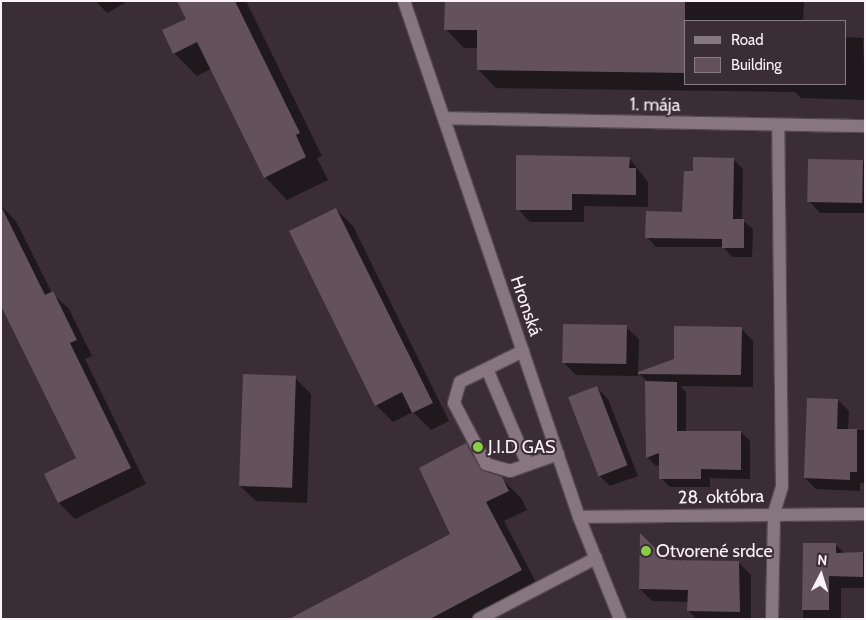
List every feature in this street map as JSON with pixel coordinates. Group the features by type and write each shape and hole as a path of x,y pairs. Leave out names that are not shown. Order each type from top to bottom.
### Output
{"street":[{"name":"Hronská","path":"404,1 579,517 620,619"},
{"name":"1. mája","path":"444,118 865,126"},
{"path":"772,619 774,513 782,486 778,125"},
{"path":"523,351 460,382 454,403 486,464 510,471 558,454"},
{"path":"487,369 528,465"},
{"name":"28. októbra","path":"579,517 774,513 865,514"},
{"path":"479,619 596,558"}],"building":[{"path":"177,1 235,1 300,133 296,135 306,157 264,178 197,42 173,54 162,30 186,19"},
{"path":"445,1 685,1 684,73 477,70 477,30 444,30"},
{"path":"516,155 630,157 629,168 636,168 636,195 572,194 572,210 516,210"},
{"path":"693,157 734,158 733,219 744,219 744,248 722,248 722,239 645,238 646,211 682,212 684,171 693,171"},
{"path":"808,159 863,160 862,203 807,202"},
{"path":"1,206 45,295 53,291 77,340 70,343 131,468 58,503 44,474 76,458 1,306"},
{"path":"336,208 433,403 412,413 402,392 375,406 289,231"},
{"path":"563,324 627,325 626,364 562,363"},
{"path":"674,326 742,327 741,375 638,374 638,372 674,359"},
{"path":"243,374 296,376 292,488 239,486"},
{"path":"645,381 677,382 677,431 741,431 741,470 701,469 701,479 659,479 659,453 646,458"},
{"path":"597,386 627,465 599,476 568,397"},
{"path":"807,398 838,399 837,429 857,429 857,472 850,472 850,480 804,478"},
{"path":"466,443 481,470 502,477 509,491 486,502 522,570 430,619 289,619 450,534 419,468"},
{"path":"640,533 667,560 739,561 740,612 687,611 688,590 639,589"},
{"path":"803,543 836,543 836,553 863,552 863,577 829,576 829,610 802,610"}],"place":[{"name":"J.I.D GAS","path":"478,447"},
{"name":"Otvorené srdce","path":"646,551"}]}
